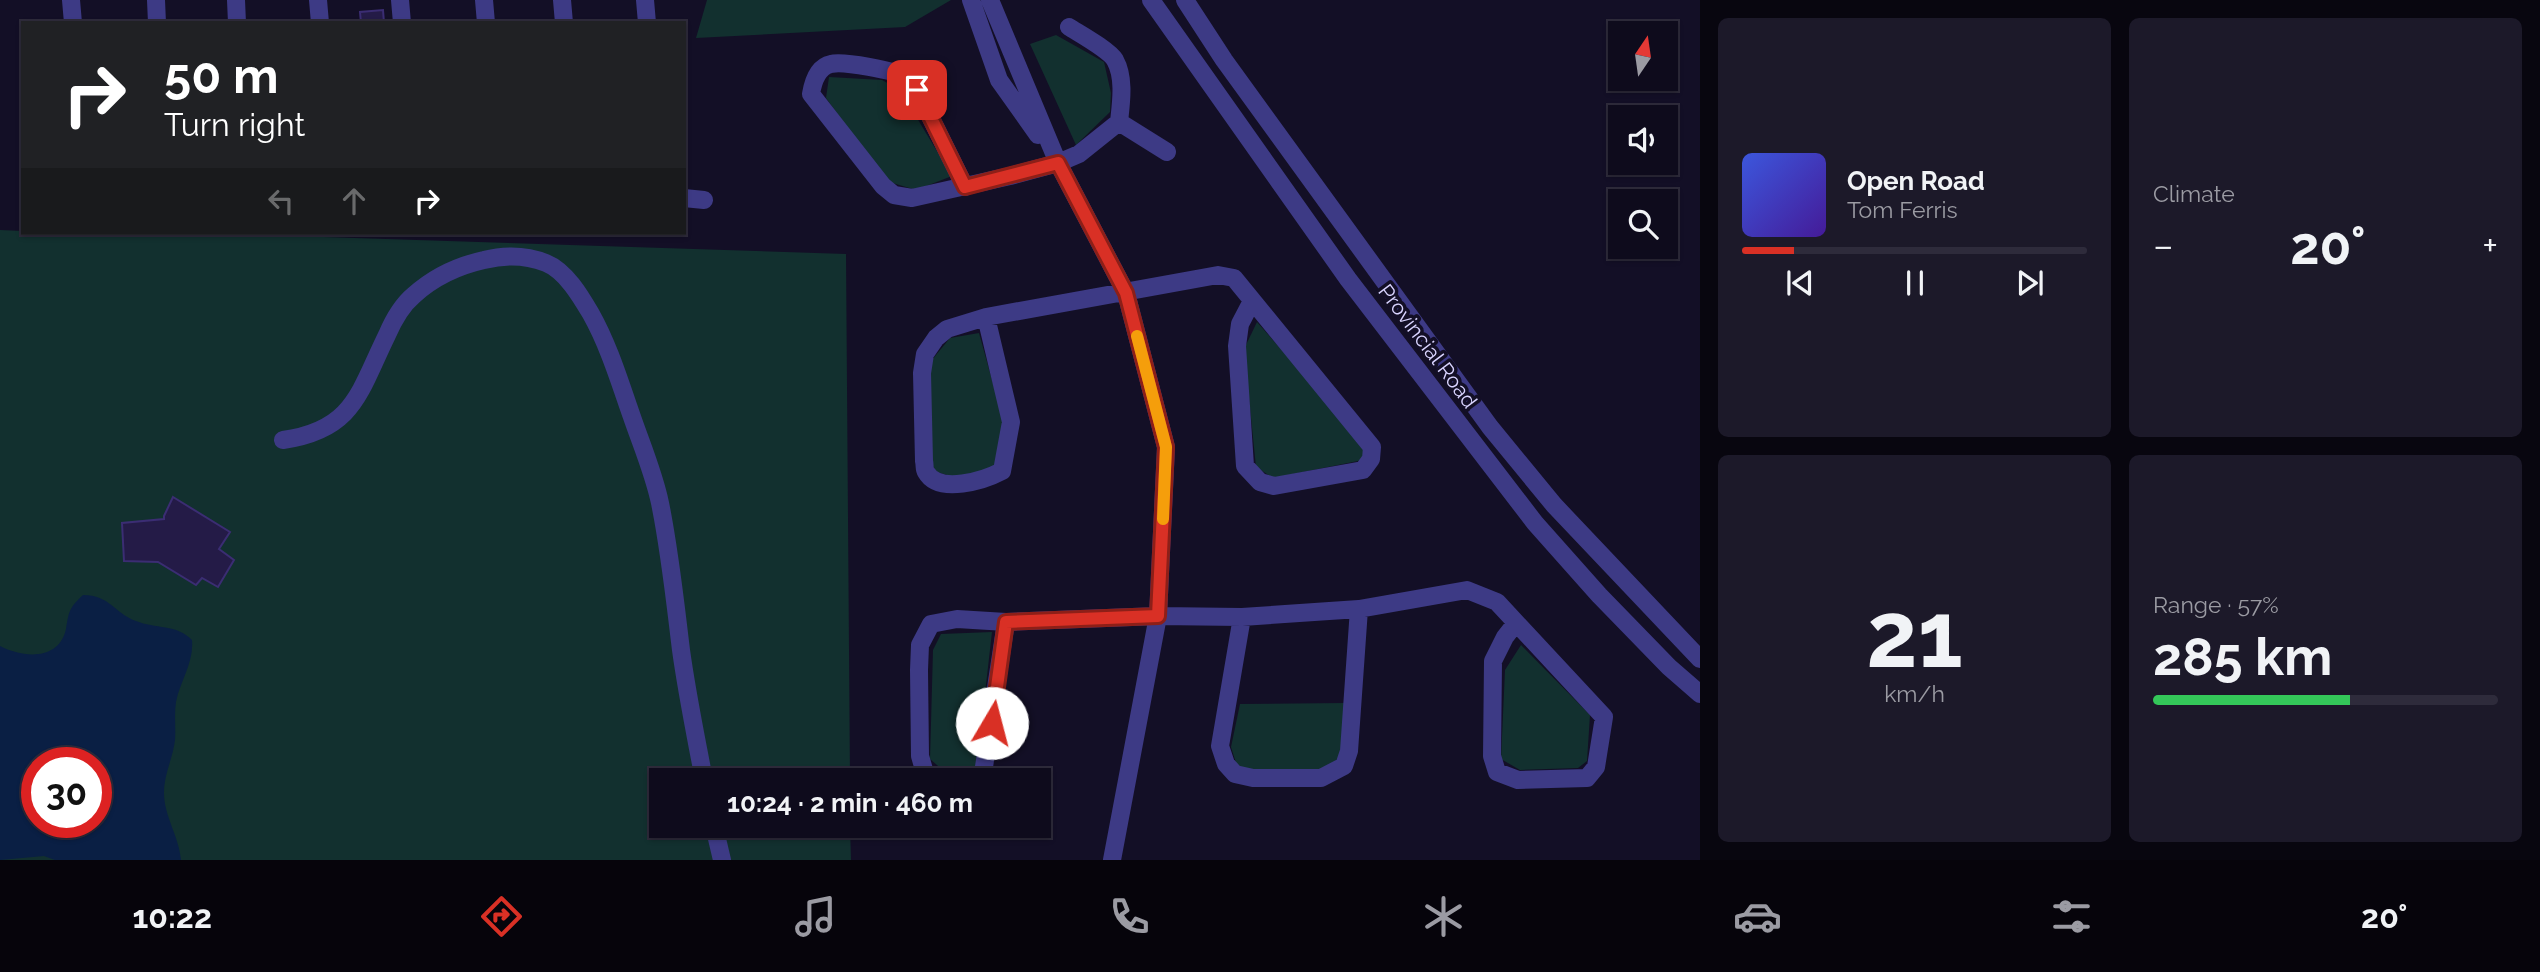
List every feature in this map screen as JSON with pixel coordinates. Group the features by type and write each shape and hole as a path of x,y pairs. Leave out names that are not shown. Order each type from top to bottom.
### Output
{"street":[{"path":"71,0 73,21"},
{"path":"156,0 157,21"},
{"path":"236,0 237,21"},
{"path":"318,0 320,21"},
{"path":"400,0 402,21"},
{"path":"484,0 486,21"},
{"path":"562,0 564,21"},
{"path":"645,0 647,21"},
{"path":"971,0 999,80 1058,163"},
{"path":"990,0 1058,163 1126,293 1166,447 1158,616 1113,853"},
{"name":"Provincial Road","path":"1151,0 1365,301 1535,523 1599,595 1700,694"},
{"name":"Provincial Road","path":"1185,0 1224,60 1490,427 1554,505 1694,653"},
{"path":"965,187 917,90 905,77 887,70 832,64 822,68 813,80 811,94 883,186 894,195 912,198 965,187 1058,163 1079,154 1119,122 1120,76 1114,58 1069,27"},
{"path":"1119,122 1167,152"},
{"path":"686,198 704,200"},
{"path":"283,440 317,432 344,415 357,398 393,323 412,297 438,277 464,265 498,257 521,257 548,263 569,281 592,315 621,385 652,475 668,546 689,704 702,768"},
{"path":"986,317 1011,422 1008,450 1002,471 985,480 961,484 936,481 926,472 924,461 922,373 925,354 936,338 947,329 986,317 1218,275 1234,278 1372,447 1371,460 1363,470 1274,486 1260,482 1245,466 1237,346 1240,324 1252,301"},
{"path":"1365,301 1388,285"},
{"path":"924,768 920,756 920,645 931,624 957,619 1006,622 1158,616 1242,617 1359,609 1467,590 1497,602 1605,717 1596,767 1587,778 1518,780 1497,772 1492,756 1493,662 1504,637 1516,623"},
{"path":"1242,617 1220,746 1226,764 1235,774 1253,778 1321,778 1344,766 1349,751 1359,609"},
{"path":"984,768 1006,622"},
{"path":"1670,667 1694,653"},
{"path":"717,838 722,860"}],"green space":[{"path":"707,0 951,0 905,27 696,38"},
{"path":"1056,35 1104,62 1111,93 1110,112 1076,145 1030,44"},
{"path":"829,77 882,80 900,90 952,176 916,190 886,181 826,98"},
{"path":"0,230 21,231 21,235 265,235 846,254 850,768 649,768 649,838 850,838 851,860 0,860"},
{"path":"1257,322 1365,445 1363,460 1273,478 1256,467 1244,349"},
{"path":"979,333 1004,423 999,465 964,480 937,472 927,459 931,361 950,338"},
{"path":"992,632 977,764 974,768 940,768 930,759 933,650 941,634"},
{"path":"1521,645 1590,715 1587,761 1578,768 1520,770 1501,759 1505,670"},
{"path":"1346,703 1345,746 1339,758 1324,769 1252,772 1237,766 1231,747 1240,704"}],"water":[{"path":"83,595 100,598 129,618 180,631 192,640 189,664 176,702 175,740 164,793 166,810 181,860 55,860 44,856 0,860 0,646 19,653 48,652 62,639 72,607"}],"building":[{"path":"383,10 384,21 361,21 360,12"},
{"path":"173,497 230,532 219,549 234,560 218,587 202,578 196,585 158,562 124,561 122,523 164,519"}],"slow traffic":[{"path":"1137,336 1166,447 1163,519"}],"route":[{"path":"917,90 965,187 1058,163 1126,293 1166,447 1158,616 1006,622 992,723"}]}
